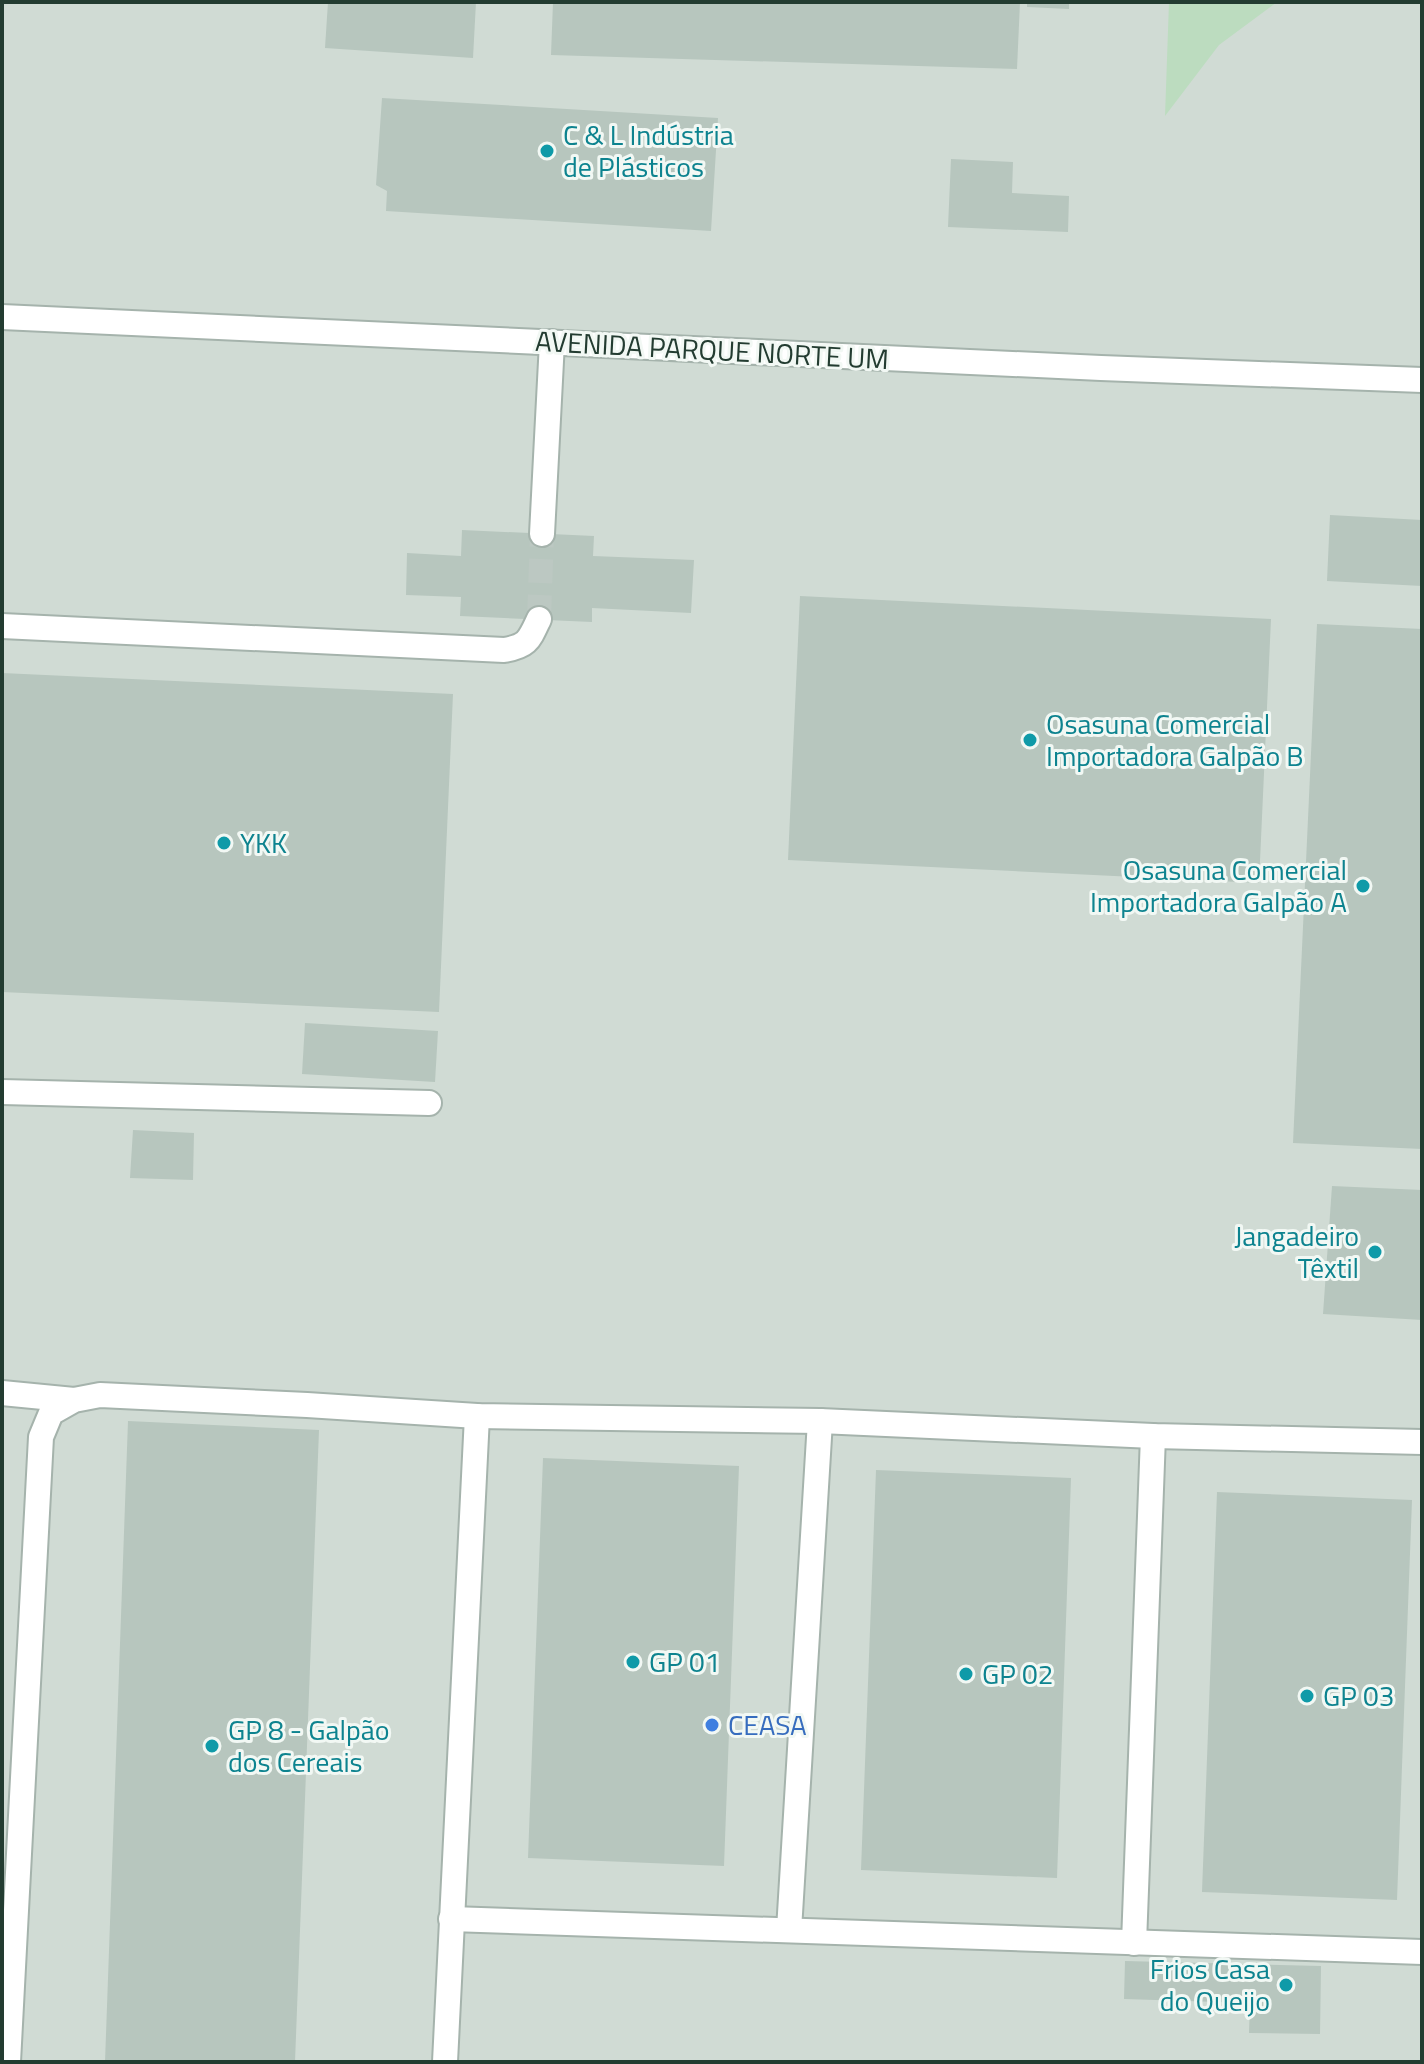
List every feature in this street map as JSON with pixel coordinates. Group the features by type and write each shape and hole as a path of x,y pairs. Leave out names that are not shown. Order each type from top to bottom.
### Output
{"street":[{"name":"AVENIDA PARQUE NORTE UM","path":"2,317 1422,380"},
{"path":"542,534 552,342"},
{"path":"2,626 504,650 518,648 529,641 539,619"},
{"path":"2,1092 429,1103"},
{"path":"2,1393 74,1400 100,1395 477,1416 820,1421 1153,1436 1422,1442"},
{"path":"8,2062 41,1437 51,1413 74,1400"},
{"path":"445,2062 477,1416"},
{"path":"789,1930 820,1421"},
{"path":"1134,1943 1153,1436"},
{"path":"451,1919 1422,1952"}],"shaded area":[{"path":"2,2 1422,2 1422,2062 2,2062"}],"green space":[{"path":"1169,2 1277,2 1219,45 1165,116"}],"building":[{"path":"328,2 476,2 473,58 325,48"},
{"name":"C & L Indústria de Plásticos","path":"553,2 1020,2 1017,69 551,55"},
{"path":"1027,2 1069,2 1069,9 1027,7"},
{"name":"C & L Indústria de Plásticos","path":"382,98 718,118 711,231 386,211 387,191 376,185"},
{"path":"951,159 1013,162 1012,193 1069,196 1068,232 948,227"},
{"path":"1330,515 1422,520 1422,586 1327,581"},
{"path":"462,530 594,536 593,556 694,560 691,613 592,608 592,622 460,616 461,597 406,595 407,553 461,556"},
{"name":"Osasuna Comercial Importadora Galpão B","path":"800,596 1271,619 1259,883 788,860"},
{"name":"Osasuna Comercial Importadora Galpão A","path":"1317,624 1422,629 1422,1149 1293,1143"},
{"name":"YKK","path":"2,673 453,694 439,1012 2,992"},
{"path":"305,1023 438,1031 435,1082 302,1074"},
{"path":"133,1130 194,1133 193,1180 130,1178"},
{"name":"Jangadeiro Têxtil","path":"1332,1186 1422,1190 1422,1320 1323,1314"},
{"name":"GP 8 - Galpão dos Cereais","path":"128,1421 319,1430 295,2062 105,2062"},
{"name":"GP 01","path":"543,1458 739,1466 724,1866 528,1858"},
{"name":"GP 02","path":"876,1470 1071,1478 1057,1878 861,1870"},
{"name":"GP 03","path":"1217,1492 1412,1500 1397,1900 1202,1892"},
{"path":"1125,1961 1321,1966 1320,2034 1249,2033 1250,2003 1124,1999"}],"tunnel":[{"path":"539,619 542,534"}],"place":[{"name":"C & L Indústria de Plásticos","path":"547,151"},
{"name":"Osasuna Comercial Importadora Galpão B","path":"1030,740"},
{"name":"YKK","path":"224,843"},
{"name":"Osasuna Comercial Importadora Galpão A","path":"1363,886"},
{"name":"Jangadeiro Têxtil","path":"1375,1252"},
{"name":"GP 01","path":"633,1662"},
{"name":"GP 02","path":"966,1674"},
{"name":"GP 03","path":"1307,1696"},
{"name":"CEASA","path":"712,1725"},
{"name":"GP 8 - Galpão dos Cereais","path":"212,1746"},
{"name":"Frios Casa do Queijo","path":"1286,1985"}]}
